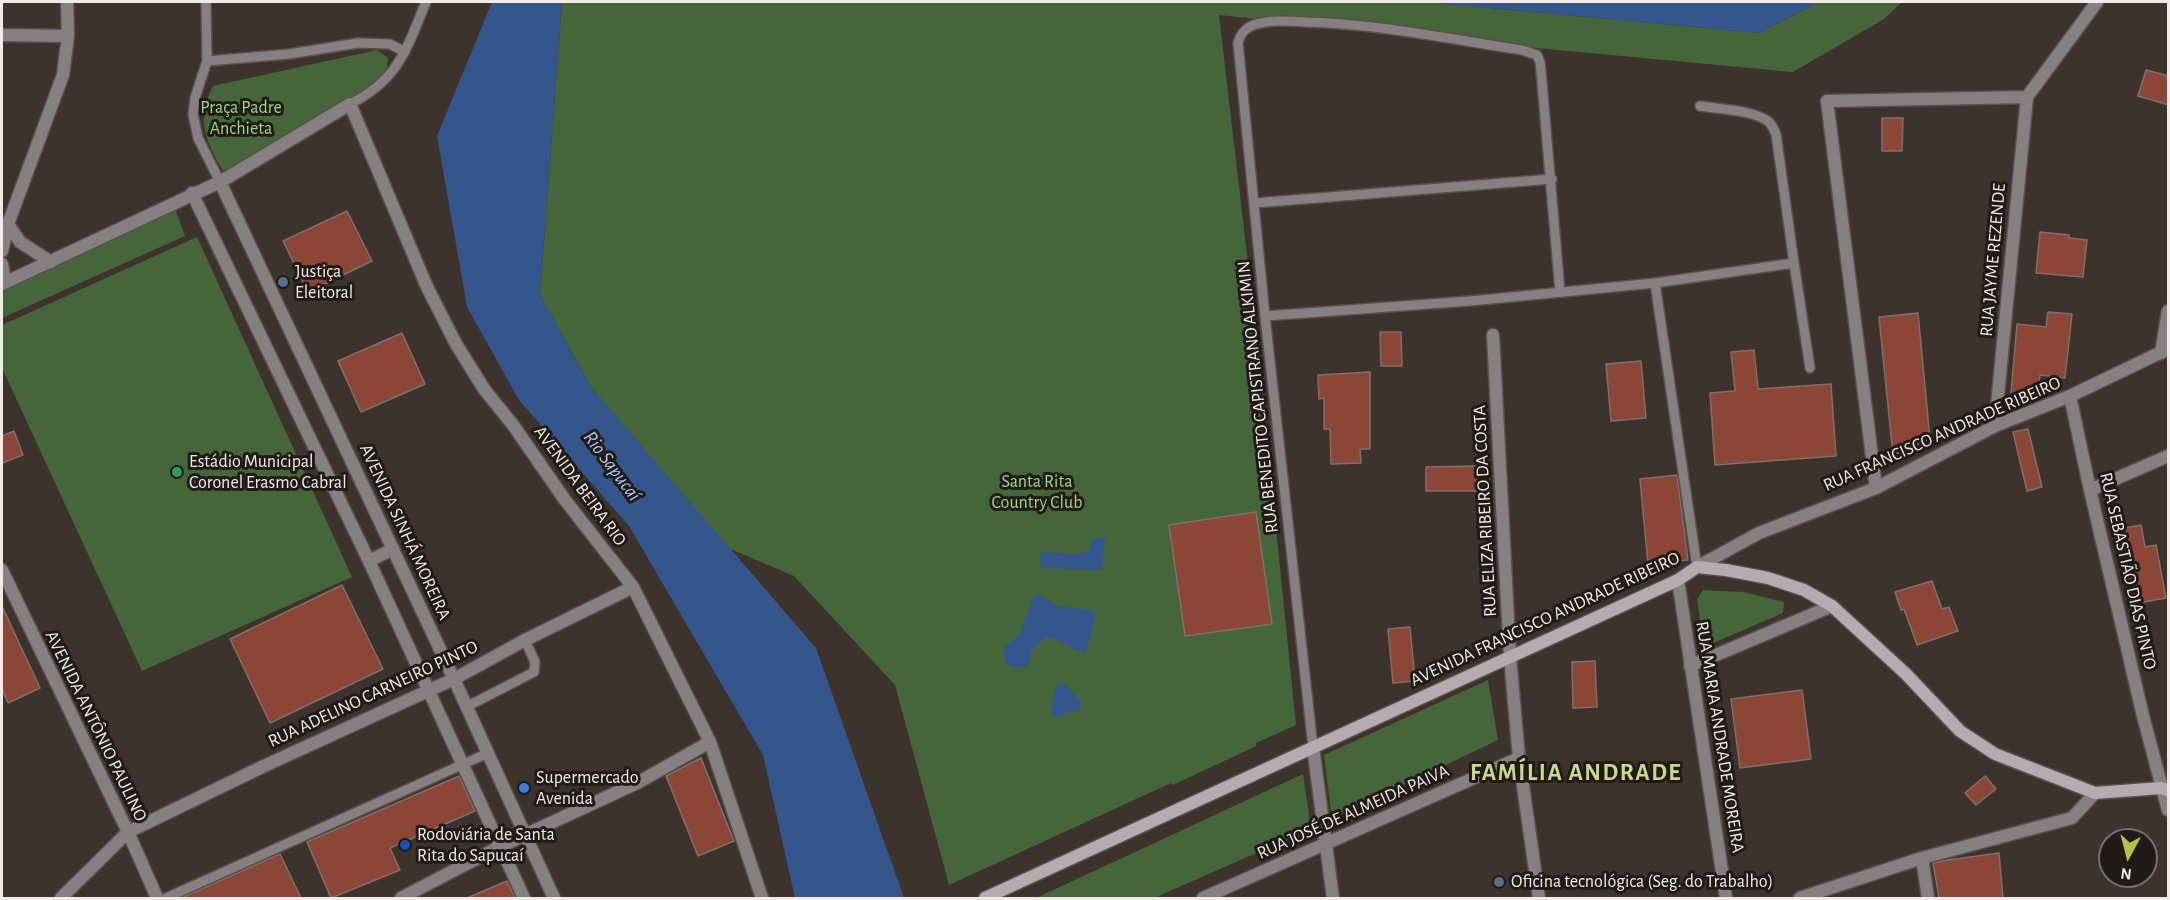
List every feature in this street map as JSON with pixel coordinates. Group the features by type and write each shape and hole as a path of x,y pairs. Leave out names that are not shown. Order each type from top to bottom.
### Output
{"main road":[{"name":"AVENIDA FRANCISCO ANDRADE RIBEIRO","path":"986,898 1678,580 1697,567 1768,578 1804,590 1832,606 1906,674 1960,731 1995,754 2095,793 2166,787"}],"street":[{"path":"2,251 8,224 63,75 68,36 67,2"},
{"path":"1876,488 1827,101 2027,98 2097,2"},
{"path":"2,35 68,36"},
{"name":"RUA JAYME REZENDE","path":"1995,426 2027,98"},
{"path":"2,264 3,283 192,193 220,182 350,104"},
{"name":"AVENIDA BEIRA RIO","path":"350,104 427,287 456,344 484,388 513,425 565,500 633,587 710,742 762,898"},
{"name":"AVENIDA SINHÁ MOREIRA","path":"220,182 454,679 554,898"},
{"path":"192,193 369,561 524,898"},
{"path":"8,224 13,235 20,242 51,262"},
{"path":"2165,351 2169,311"},
{"name":"RUA ELIZA RIBEIRO DA COSTA","path":"1493,335 1510,657 1519,759 1539,898"},
{"name":"RUA FRANCISCO ANDRADE RIBEIRO","path":"1697,567 1759,532 1876,488 1995,426 2070,396 2165,351"},
{"name":"RUA SEBASTIÃO DIAS PINTO","path":"2070,396 2143,716 2166,787 2169,810"},
{"path":"2090,490 2169,456"},
{"path":"369,561 393,549"},
{"name":"AVENIDA ANTÔNIO PAULINO","path":"2,570 128,832 156,898"},
{"name":"RUA MARIA ANDRADE MOREIRA","path":"1678,580 1726,898"},
{"name":"RUA ADELINO CARNEIRO PINTO","path":"61,898 128,832 264,765 454,679 525,640 633,587"},
{"path":"1690,666 1832,606"},
{"path":"400,898 501,846 637,783 710,742"},
{"path":"1313,747 1333,898"},
{"name":"RUA JOSÉ DE ALMEIDA PAIVA","path":"1203,898 1519,759"},
{"path":"1800,898 1922,858 2072,818 2095,793"},
{"path":"1922,858 1928,898"}],"lane":[{"path":"206,2 207,61 195,98 193,114 198,138 220,182"},
{"path":"350,104 379,87 405,52 426,2"},
{"name":"RUA BENEDITO CAPISTRANO ALKIMIN","path":"1313,747 1265,316 1238,43 1240,34 1254,24 1300,21 1359,25 1529,51 1537,55 1540,62 1552,179"},
{"path":"207,61 290,54 358,43 390,44 405,52"},
{"path":"1700,106 1762,117 1770,123 1776,134 1810,368"},
{"path":"1255,203 1552,179 1560,292"},
{"path":"1265,316 1655,283 1794,263"},
{"path":"1655,283 1697,567"},
{"path":"466,707 534,672 534,662 525,640"},
{"path":"166,898 488,753"}],"green space":[{"name":"Santa Rita Country Club","path":"562,2 1426,2 1759,33 1819,2 1902,2 1884,19 1793,72 1219,15 1256,332 1296,725 1173,785 1171,783 949,885 895,685 794,576 728,548 591,387 540,295"},
{"name":"Praça Padre Anchieta","path":"377,50 388,58 387,71 359,101 223,171 205,130 205,110 213,86"},
{"path":"175,209 185,236 2,318 2,290"},
{"name":"Estádio Municipal Coronel Erasmo Cabral","path":"197,237 352,577 142,671 2,368 2,325"},
{"path":"1703,590 1743,592 1784,602 1783,613 1704,647 1697,599"},
{"path":"1488,680 1498,740 1332,819 1324,755"},
{"path":"1303,774 1311,829 1154,898 1036,898"}],"water":[{"name":"Rio Sapucaí","path":"492,2 562,2 540,295 591,387 816,648 904,898 795,898 763,755 629,526 519,400 467,307 437,136"},
{"path":"1426,2 1819,2 1759,33"},
{"path":"1105,537 1102,570 1040,568 1041,552 1083,554 1089,551 1092,539"},
{"path":"1038,594 1059,606 1091,610 1096,615 1086,653 1047,637 1031,651 1031,659 1026,667 1014,667 1006,663 1003,654 1005,646 1019,635 1034,595"},
{"path":"1060,683 1067,686 1082,703 1079,710 1072,713 1066,711 1059,717 1051,713 1055,688"}],"building":[{"path":"2146,70 2169,76 2169,105 2138,96"},
{"path":"1882,118 1903,118 1902,151 1882,151"},
{"path":"347,211 372,261 308,292 283,241"},
{"path":"2040,232 2069,235 2069,238 2087,240 2083,277 2036,273"},
{"path":"2048,312 2072,314 2065,378 2040,375 2038,395 2011,393 2017,324 2046,327"},
{"path":"1918,313 1930,439 1893,455 1879,317"},
{"path":"1380,332 1401,332 1402,366 1381,366"},
{"path":"402,333 425,384 361,412 338,361"},
{"path":"1754,350 1758,389 1831,384 1836,456 1715,465 1710,393 1735,391 1731,352"},
{"path":"1641,361 1646,418 1611,421 1606,364"},
{"path":"1370,372 1370,449 1360,449 1361,463 1331,464 1330,429 1324,429 1324,398 1319,399 1318,375"},
{"path":"2028,429 2042,487 2027,491 2013,432"},
{"path":"14,431 23,455 2,463 2,436"},
{"path":"1480,466 1480,491 1426,491 1426,467"},
{"path":"1677,475 1688,560 1648,564 1640,479"},
{"path":"1256,512 1272,624 1185,636 1169,525"},
{"path":"2141,525 2145,547 2156,545 2166,598 2133,604 2121,548 2117,549 2114,530"},
{"path":"1932,581 1942,609 1949,607 1958,631 1917,645 1895,592"},
{"path":"342,585 383,669 270,723 230,639"},
{"path":"2,606 40,688 8,703 2,689"},
{"path":"1410,627 1415,681 1393,683 1388,629"},
{"path":"1595,661 1597,707 1573,708 1572,662"},
{"path":"1802,690 1811,759 1740,768 1731,699"},
{"path":"701,758 734,841 698,856 666,776"},
{"path":"459,776 475,811 390,848 400,870 331,898 307,842"},
{"path":"1985,776 1996,789 1976,805 1965,793"},
{"path":"1999,853 2003,898 1939,898 1933,863"},
{"path":"280,854 301,898 181,898"},
{"path":"507,881 515,898 467,898"}],"place":[{"name":"Justiça Eleitoral","path":"283,282"},
{"name":"Estádio Municipal Coronel Erasmo Cabral","path":"177,472"},
{"name":"Supermercado Avenida","path":"524,788"},
{"name":"Rodoviária de Santa Rita do Sapucaí","path":"405,845"},
{"name":"Oficina tecnológica (Seg. do Trabalho)","path":"1499,882"}],"district":[{"name":"FAMÍLIA ANDRADE","path":"1576,773"}]}
